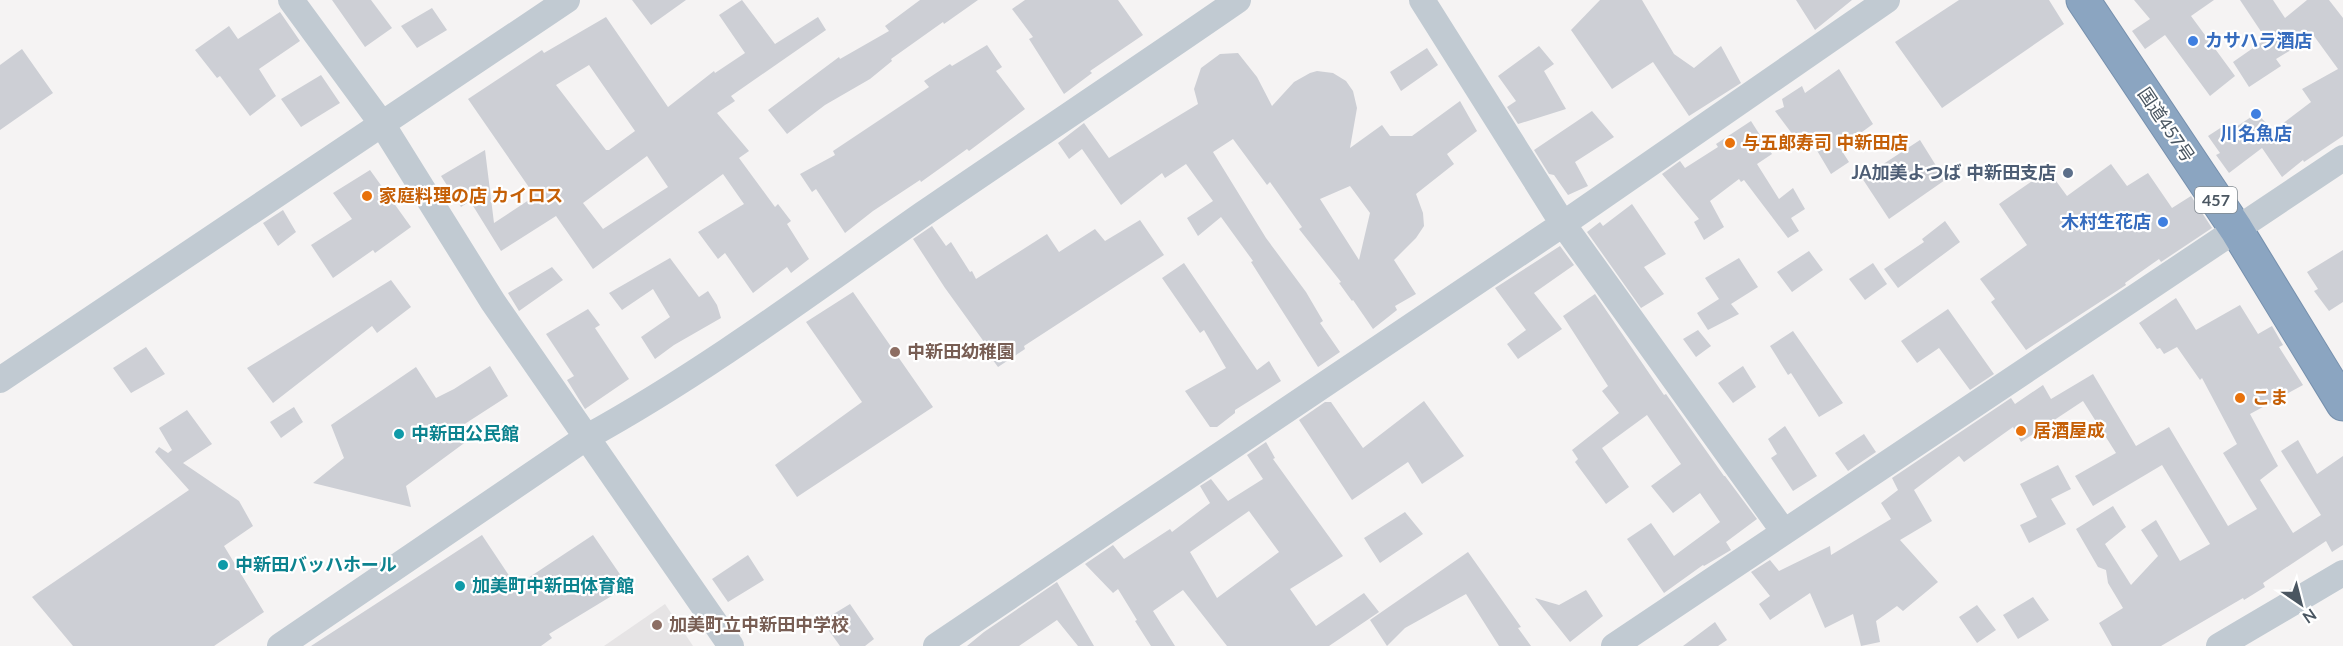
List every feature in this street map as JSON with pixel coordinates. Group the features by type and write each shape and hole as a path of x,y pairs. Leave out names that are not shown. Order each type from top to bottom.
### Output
{"highway":[{"name":"国道457号","path":"2083,0 2236,229 2343,404"}],"street":[{"path":"291,0 382,124 493,302 570,417 587,437 731,646"},
{"path":"0,380 567,0"},
{"path":"280,646 587,437 640,407 755,332 966,184 1238,0"},
{"path":"1422,0 1563,224 1784,532"},
{"path":"936,646 1563,224 1887,0"},
{"path":"1614,646 2343,158"},
{"path":"2219,646 2343,573"}],"shaded area":[{"name":"加美町立中新田中学校","path":"665,604 693,646 604,646"}],"building":[{"path":"332,0 371,0 392,28 365,47"},
{"path":"632,0 686,0 651,25"},
{"path":"742,0 775,44 818,17 826,30 731,96 735,101 717,113 749,151 739,158 775,207 778,204 791,221 787,224 809,259 791,273 787,267 753,293 725,253 718,259 698,232 744,204 723,174 593,269 556,216 501,251 470,201 461,207 441,176 485,150 494,223 535,196 468,99 542,50 544,53 606,17 668,107 714,71 715,73 745,53 719,15","holes":["589,65 635,131 609,150 606,150 556,85","647,156 668,187 603,229 583,203"]},
{"path":"920,0 978,0 891,59 892,61 870,79 825,105 787,134 768,110 839,57 840,59 889,31 885,26"},
{"path":"1025,0 1118,0 1143,35 1090,71 1092,73 1064,94 1029,39 1033,37 1012,9"},
{"path":"1600,0 1642,0 1674,54 1694,68 1721,46 1741,83 1689,116 1653,62 1612,89 1571,30"},
{"path":"1796,0 1852,0 1815,30"},
{"path":"1959,0 2049,0 2064,24 1942,108 1895,42"},
{"path":"2134,0 2214,0 2191,16 2235,76 2210,96 2165,35 2145,49 2132,31 2150,19"},
{"path":"2240,0 2273,0 2285,18 2307,0 2329,0 2343,18 2343,136 2304,162 2303,160 2282,177 2262,148 2229,173 2216,155 2220,153 2208,136 2225,125 2230,131 2257,113 2273,131 2311,102 2302,89 2338,69 2314,36 2276,59 2281,66 2249,87 2233,62 2266,39"},
{"path":"432,8 447,30 417,48 401,26"},
{"path":"280,12 300,41 259,69 276,96 250,116 220,76 217,78 195,50 229,26 238,39"},
{"path":"987,45 1002,67 996,71 1025,109 969,151 967,149 921,182 920,180 873,211 845,233 816,189 812,192 800,174 835,155 833,151 929,87 924,81 950,64 952,66"},
{"path":"1539,46 1554,64 1544,71 1566,109 1518,124 1507,107 1516,101 1498,76"},
{"path":"1427,48 1438,65 1401,91 1390,72"},
{"path":"22,49 53,93 0,130 0,65"},
{"path":"1238,53 1257,77 1272,106 1294,82 1310,73 1317,71 1333,73 1346,81 1353,91 1357,108 1350,148 1382,125 1390,136 1412,136 1460,101 1477,131 1447,154 1454,164 1416,194 1423,213 1424,226 1416,238 1394,260 1416,294 1395,306 1397,310 1373,329 1339,283 1341,282 1299,229 1302,227 1270,182 1267,185 1233,139 1213,152 1266,238 1306,292 1323,321 1320,323 1340,352 1318,367 1251,262 1253,261 1221,217 1198,236 1187,218 1213,201 1186,164 1165,178 1162,173 1121,205 1082,149 1069,159 1058,143 1084,123 1109,158 1198,104 1194,89 1201,68 1220,54","holes":["1350,186 1370,213 1359,260 1320,199"]},
{"path":"1839,69 1873,124 1840,148 1849,162 1831,174 1806,132 1796,139 1775,111 1784,107 1782,99 1802,86 1805,93"},
{"path":"321,75 340,103 301,127 281,99"},
{"path":"1592,111 1614,137 1575,162 1588,186 1568,195 1554,175 1549,174 1534,150"},
{"path":"1751,121 1772,154 1757,164 1779,199 1793,188 1805,209 1791,218 1799,231 1788,238 1744,180 1741,182 1739,179 1710,201 1724,227 1704,240 1694,222 1699,219 1662,174 1680,161 1685,168 1718,147 1716,144"},
{"path":"1920,140 1945,180 1889,219 1862,178"},
{"path":"2111,164 2127,186 2148,173 2172,208 2191,196 2212,228 2161,262 2159,259 2125,283 2126,285 2026,350 1991,302 1995,299 1980,279 2027,245 1999,204 2048,170 2067,196"},
{"path":"370,170 411,227 375,253 373,250 333,278 311,245 352,219 333,193"},
{"path":"1632,204 1666,254 1644,267 1664,294 1641,308 1587,232 1600,222 1603,226"},
{"path":"283,210 296,232 278,246 263,223"},
{"path":"1140,220 1164,255 1024,346 1025,349 998,367 984,348 987,346 913,239 932,226 946,246 951,242 976,279 1047,234 1059,252 1095,229 1105,241"},
{"path":"1945,221 1960,242 1898,288 1884,269 1924,242 1922,239"},
{"path":"1560,246 1574,265 1534,293 1562,329 1518,359 1507,344 1526,330 1495,288"},
{"path":"2343,250 2343,302 2329,311 2314,291 2318,289 2307,272"},
{"path":"1809,251 1823,270 1792,292 1777,272"},
{"path":"670,258 699,297 708,291 717,305 721,318 674,345 655,359 641,337 670,317 653,289 622,310 609,293"},
{"path":"1739,258 1758,287 1731,304 1739,314 1708,330 1697,313 1719,299 1705,278"},
{"path":"1184,263 1257,370 1269,361 1281,381 1235,410 1235,413 1217,427 1210,427 1185,391 1226,368 1204,330 1200,333 1162,278"},
{"path":"1873,263 1887,284 1865,300 1849,279"},
{"path":"552,267 563,280 519,311 508,293"},
{"path":"391,280 411,307 377,333 372,326 273,403 247,368"},
{"path":"853,292 933,407 797,497 775,465 862,402 806,322"},
{"path":"1595,294 1664,395 1666,394 1757,519 1726,542 1731,550 1703,565 1664,593 1627,539 1651,523 1674,556 1720,522 1700,493 1673,513 1651,486 1681,464 1647,415 1602,448 1629,487 1606,504 1575,462 1578,459 1572,450 1619,413 1602,391 1608,386 1563,316"},
{"path":"2176,298 2196,330 2240,305 2258,334 2272,326 2283,345 2279,347 2303,385 2250,414 2278,466 2260,480 2293,533 2321,515 2281,451 2298,440 2317,474 2343,456 2343,545 2332,552 2326,541 2263,583 2265,587 2161,646 2112,646 2099,623 2123,608 2108,583 2106,570 2098,567 2076,529 2113,506 2126,527 2105,544 2131,585 2158,556 2141,530 2156,520 2180,561 2210,544 2162,465 2093,506 2075,476 2116,453 2083,401 2021,442 2013,427 1964,462 1959,456 1914,490 1932,521 1900,540 1938,582 1903,611 1897,606 1876,621 1880,642 1861,646 1853,614 1825,628 1810,593 1770,620 1759,604 1770,596 1751,572 1770,560 1779,571 1830,546 1831,555 1891,519 1881,503 1898,490 1892,478 2011,398 2015,404 2043,385 2051,399 2093,374 2136,446 2169,427 2228,526 2257,509 2223,453 2237,444 2202,378 2200,380 2177,347 2164,354 2160,348 2157,349 2139,323"},
{"path":"588,309 600,325 595,328 629,379 585,409 567,380 574,376 546,334"},
{"path":"1948,309 1994,374 1970,390 1939,348 1917,363 1901,341"},
{"path":"1698,330 1711,346 1696,357 1683,339"},
{"path":"1793,331 1843,403 1819,417 1791,373 1788,375 1770,346"},
{"path":"146,347 165,374 131,393 113,368"},
{"name":"中新田公民館","path":"490,366 508,396 460,427 467,441 406,486 411,507 313,483 344,458 331,425 416,367 436,398"},
{"path":"1743,366 1756,387 1733,403 1718,383"},
{"path":"1424,401 1464,456 1422,484 1408,462 1352,500 1299,420 1325,402 1331,402 1363,448"},
{"path":"294,407 303,422 281,438 270,422"},
{"path":"187,410 212,444 183,463 239,501 253,526 224,546 264,612 214,646 73,646 32,597 189,490 155,452 159,447 168,453 172,450 159,428"},
{"path":"1785,426 1817,476 1793,491 1771,458 1777,454 1768,439"},
{"path":"1864,434 1876,452 1848,471 1835,453"},
{"path":"1266,442 1275,458 1273,459 1343,556 1290,589 1316,626 1364,593 1379,612 1329,646 1227,646 1183,590 1153,611 1175,646 1151,646 1118,589 1113,593 1085,564 1113,545 1124,559 1170,529 1172,532 1210,503 1200,486 1211,479 1228,501 1263,479 1247,455","holes":["1249,511 1279,552 1217,598 1190,552"]},
{"path":"2058,465 2071,489 2051,499 2066,524 2029,543 2020,525 2037,517 2020,484"},
{"path":"1405,512 1423,534 1380,563 1364,538"},
{"name":"加美町中新田体育館","path":"482,535 516,586 593,535 628,586 549,634 552,638 541,646 311,646"},
{"path":"1468,552 1521,627 1518,628 1531,646 1499,646 1466,594 1405,628 1387,646 1370,620"},
{"path":"748,555 764,580 728,602 712,579"},
{"path":"1057,582 1094,646 1078,646 1057,620 1019,646 967,646 984,632"},
{"path":"1586,590 1603,616 1570,642 1535,598 1559,605"},
{"path":"2033,597 2049,620 2018,639 2003,615"},
{"path":"850,604 874,639 865,646 840,646 822,621"},
{"path":"1977,605 1996,630 1977,643 1959,617"},
{"path":"1715,622 1727,640 1718,646 1683,646"}],"place":[{"name":"カサハラ酒店","path":"2193,41"},
{"name":"川名魚店","path":"2256,114"},
{"name":"与五郎寿司 中新田店","path":"1730,143"},
{"name":"JA加美よつば 中新田支店","path":"2068,173"},
{"name":"家庭料理の店 カイロス","path":"367,196"},
{"name":"木村生花店","path":"2163,222"},
{"name":"中新田幼稚園","path":"895,352"},
{"name":"こま","path":"2240,398"},
{"name":"居酒屋成","path":"2021,431"},
{"name":"中新田公民館","path":"399,434"},
{"name":"中新田バッハホール","path":"223,565"},
{"name":"加美町中新田体育館","path":"460,586"},
{"name":"加美町立中新田中学校","path":"657,625"}]}
